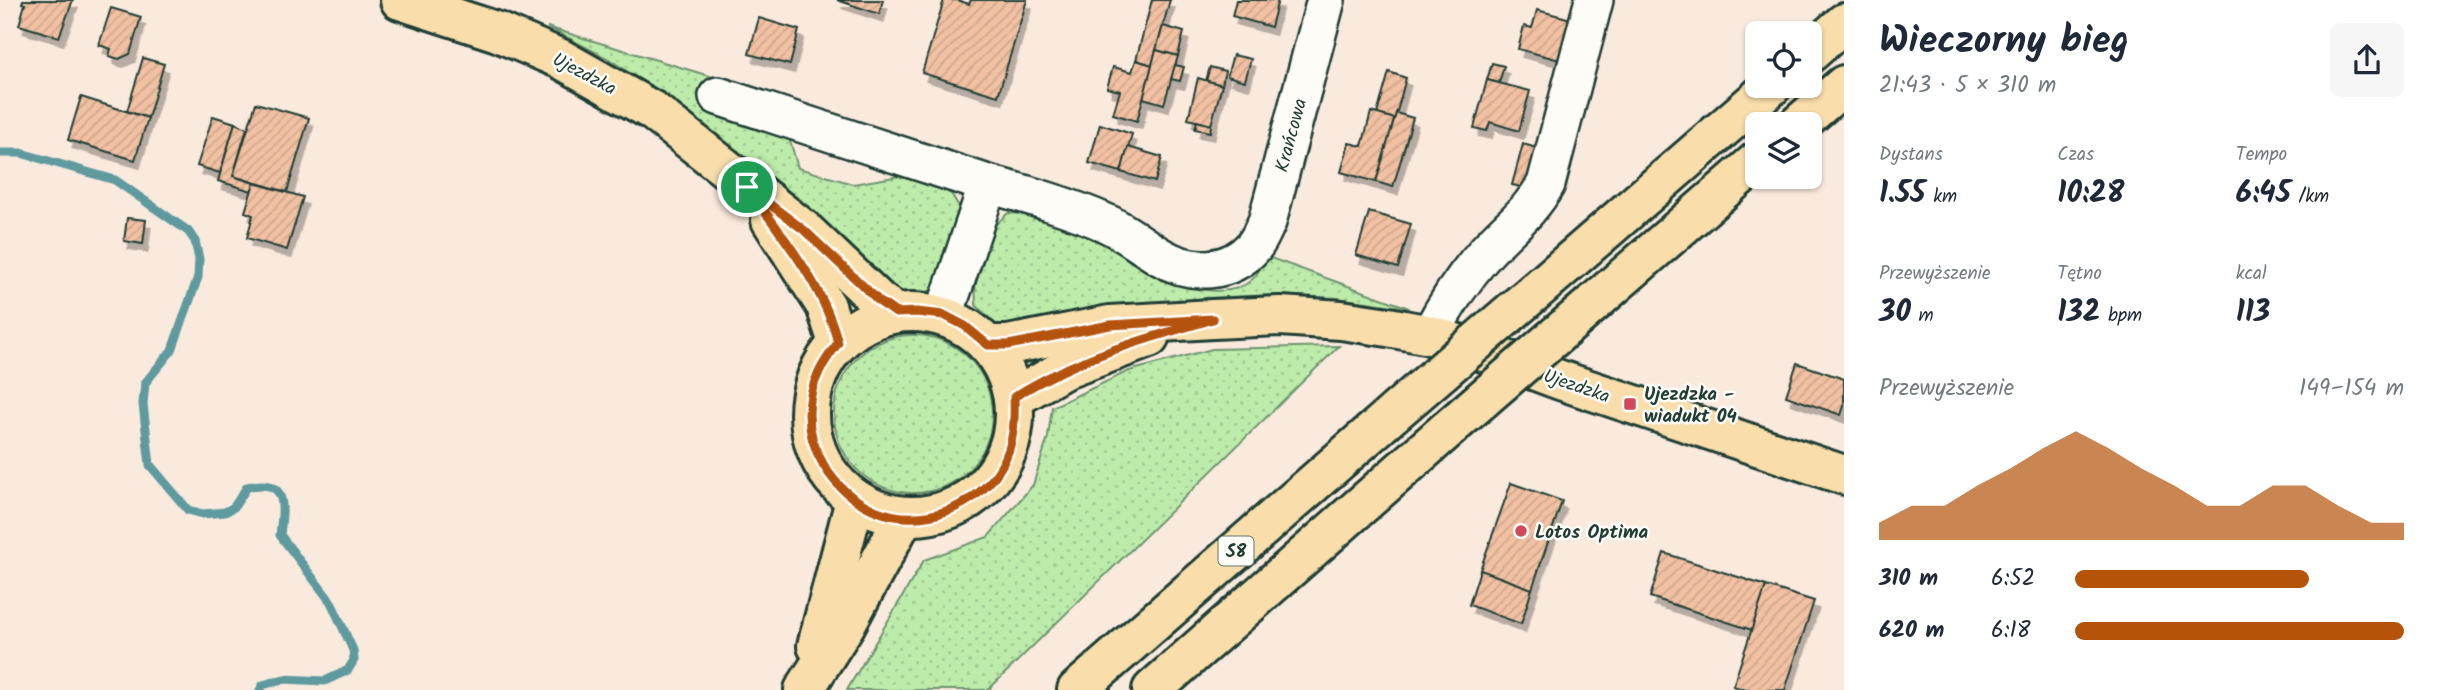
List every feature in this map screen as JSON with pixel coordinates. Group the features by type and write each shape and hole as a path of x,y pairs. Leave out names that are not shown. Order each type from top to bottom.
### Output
{"main road":[{"name":"Ujezdzka","path":"400,0 498,32 561,59 653,111 804,230 880,302 896,313"},
{"path":"1822,42 1844,23"},
{"path":"1813,112 1844,85"},
{"name":"S8","path":"1077,690 1758,98"},
{"name":"S8","path":"1152,690 1745,171"},
{"name":"Ujezdzka","path":"747,187 792,250 826,306 838,343"},
{"path":"896,313 944,315 965,326 988,345 1005,370 1014,397 1015,421 1011,444 1002,465 988,484 971,499 950,510 928,516 904,517 879,512 855,500 833,480 817,454 810,426 811,396 821,368 838,343 855,329 896,313"},
{"name":"Ujezdzka","path":"988,345 1008,345 1110,325 1280,316 1341,320 1430,335 1844,475"},
{"name":"Ujezdzka","path":"1014,397 1063,370 1114,349 1213,319"},
{"path":"805,687 855,500"},
{"path":"805,687 846,624 904,517"}],"street":[{"name":"Krańcowa","path":"988,184 1072,208 1120,229 1163,258 1193,270 1219,269 1238,261 1256,245 1267,222 1326,0"},
{"path":"1430,335 1454,293 1485,252 1534,205 1546,184 1594,0"},
{"path":"718,96 988,184 944,315"}],"green space":[{"path":"547,27 716,78 704,109 789,137 798,168 853,184 912,174 939,184 952,195 961,210 940,283 926,293 913,296 880,285 668,98 609,59"},
{"path":"1008,213 1046,218 1083,230 1113,245 1155,275 1179,285 1222,291 1235,288 1247,283 1257,273 1265,256 1409,308 1337,298 1274,295 1206,298 1111,311 1018,331 996,326 976,305 975,280 996,224"},
{"path":"913,335 929,336 943,341 969,358 986,384 991,398 991,430 986,444 969,470 943,487 929,492 913,493 897,492 883,487 857,470 840,444 835,430 834,414 835,398 840,384 857,358 883,341 897,336"},
{"path":"1339,346 988,690 847,690 924,560 988,537 1033,485 1048,437 1052,407 1129,371 1212,349"}],"building":[{"path":"23,0 73,0 59,37 19,25 25,4 22,3"},
{"path":"837,0 883,0 879,14"},
{"path":"944,0 969,4 971,0 1027,0 998,96 922,73"},
{"path":"1152,0 1170,0 1152,65 1136,60"},
{"path":"1236,0 1278,0 1271,27 1232,16"},
{"path":"111,8 141,17 130,54 119,59 109,56 111,49 99,45"},
{"path":"1537,10 1571,19 1560,60 1518,49 1524,26 1532,28"},
{"path":"759,18 799,30 790,65 749,54"},
{"path":"1163,26 1184,32 1178,56 1156,50"},
{"path":"1156,50 1178,56 1164,104 1143,98"},
{"path":"1233,55 1251,59 1245,81 1227,76"},
{"path":"143,58 164,64 148,118 127,111"},
{"path":"1136,60 1152,65 1137,121 1113,114 1120,91 1107,88 1113,67 1132,72"},
{"path":"1492,63 1504,66 1499,83 1487,80"},
{"path":"1175,65 1184,67 1180,81 1171,79"},
{"path":"1210,67 1225,71 1222,85 1206,81"},
{"path":"1389,72 1406,78 1395,119 1377,114"},
{"path":"1198,78 1222,85 1211,125 1188,119"},
{"path":"1487,80 1530,91 1519,131 1490,122 1487,131 1474,128"},
{"path":"81,97 148,118 135,160 68,140"},
{"path":"256,103 309,118 287,192 233,176"},
{"path":"1371,112 1395,119 1376,182 1341,172 1349,143 1362,146"},
{"path":"1396,113 1413,118 1393,187 1376,182"},
{"path":"213,116 235,123 220,173 197,166"},
{"path":"1197,121 1211,125 1210,132 1195,129"},
{"path":"235,123 247,128 233,176 254,183 252,191 218,181"},
{"path":"1100,124 1132,134 1121,172 1089,163"},
{"path":"1523,144 1540,149 1530,189 1512,185"},
{"path":"1128,147 1162,157 1155,182 1121,172"},
{"path":"254,183 303,197 287,250 247,238 253,215 245,212"},
{"path":"1369,212 1411,224 1398,268 1356,255"},
{"path":"127,218 146,220 143,244 124,241"},
{"path":"1797,363 1844,379 1844,406 1841,415 1786,396"},
{"path":"1511,483 1562,501 1532,589 1480,570"},
{"path":"1664,553 1766,586 1752,630 1650,597"},
{"path":"1480,570 1532,589 1521,624 1469,605"},
{"path":"1766,586 1814,601 1785,690 1746,690 1733,686"}],"waterway":[{"path":"0,153 21,153 115,180 188,231 195,241 199,259 198,277 172,350 145,383 143,404 150,465 188,510 203,514 225,512 234,507 247,487 261,485 277,490 282,505 280,535 331,602 353,650 354,660 348,670 325,681 284,679 263,685 260,690"}],"place":[{"name":"Ujezdzka - wiadukt 04","path":"1630,404"},
{"name":"Lotos Optima","path":"1521,531"}],"route":[{"path":"747,187 804,230 880,302 896,313 944,315 965,326 988,345 1008,345 1110,325 1213,319 1114,349 1063,370 1014,397 1015,421 1011,444 1002,465 988,484 971,499 950,510 928,516 904,517 879,512 855,500 833,480 817,454 810,426 811,396 821,368 838,343 835,329 826,306 792,250 747,187"}]}
